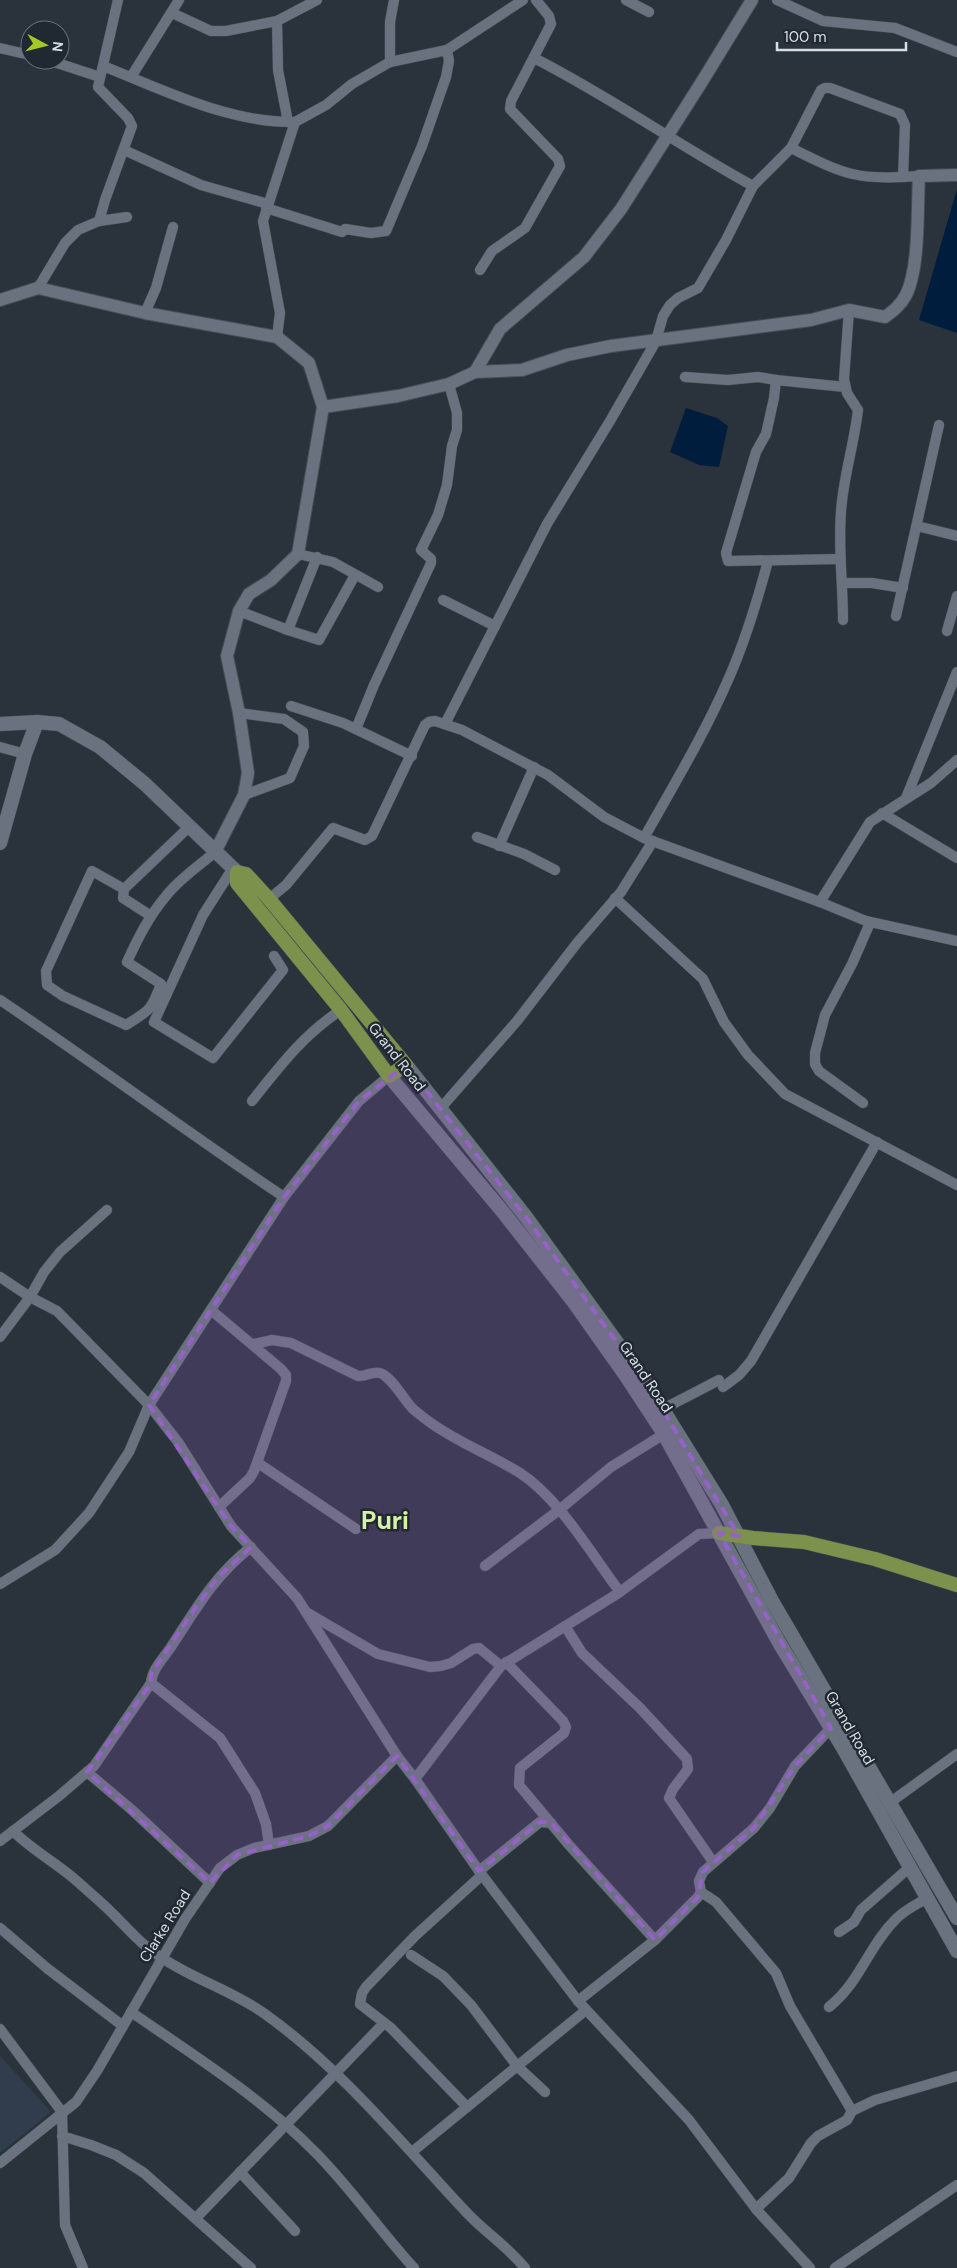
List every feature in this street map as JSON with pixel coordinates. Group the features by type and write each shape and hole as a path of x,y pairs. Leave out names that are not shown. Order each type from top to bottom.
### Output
{"main road":[{"name":"Grand Road","path":"0,724 37,722 59,724 100,747 145,784 235,870 246,874 269,899 406,1065 526,1217 608,1328 663,1409 739,1536 772,1601 888,1804 957,1918"},
{"path":"0,843 25,754 37,722"},
{"name":"Grand Road","path":"235,870 237,883 341,1010 389,1076 503,1212 573,1301 626,1376 664,1434 780,1644 831,1728 957,1951"},
{"path":"389,1076 406,1065"},
{"path":"719,1533 804,1542 875,1559 957,1585"}],"street":[{"path":"100,221 105,200 132,130 131,122 98,87 118,0"},
{"path":"131,77 179,0"},
{"path":"172,14 211,31 226,30 277,21 317,0"},
{"path":"390,62 390,22 394,0"},
{"path":"70,65 131,77 220,111 272,122 292,122 326,105 352,84 390,62 448,50 523,0"},
{"path":"480,270 492,251 525,228 560,166 558,159 510,109 511,100 552,24 549,16 536,0"},
{"path":"626,0 649,12"},
{"path":"475,372 500,329 584,257 621,209 752,0"},
{"path":"777,0 823,21 896,28 957,52"},
{"path":"277,21 278,70 292,122 263,221 264,236 280,313 277,337"},
{"path":"0,48 20,53"},
{"path":"124,150 201,185 342,232 345,229 371,234 386,231 422,146 446,77 449,61 448,50"},
{"path":"534,58 593,89 708,162 753,186"},
{"path":"445,724 547,524 656,341 663,316 670,305 678,298 692,293 704,279 753,186 791,148 818,94 825,88 830,88 900,114 905,125 903,177"},
{"path":"791,148 849,175 883,179 957,175"},
{"path":"323,407 398,396 449,384 475,372 522,370 567,355 812,320 850,310 885,318 896,309 906,295 914,262 919,176"},
{"path":"38,288 65,244 78,230 100,221 127,217"},
{"path":"145,312 156,288 173,227"},
{"path":"0,300 38,288 145,312 277,337 309,364 323,407 298,554 271,580 249,594 239,611 227,656 239,714 248,773 244,794 215,852 166,894 141,930 127,962 161,984 153,1006 143,1015 126,1025 63,996 47,985 46,971 92,871 124,889"},
{"path":"844,620 840,558 841,510 858,410 847,394 845,387 850,310"},
{"path":"685,377 728,380 758,377 845,387"},
{"path":"776,380 766,434 756,452 726,558 732,562 840,558"},
{"path":"356,730 374,685 431,563 431,559 421,550 438,515 447,485 452,446 457,430 457,413 449,384"},
{"path":"896,616 939,425"},
{"path":"917,526 957,536"},
{"path":"298,554 333,562 378,587"},
{"path":"288,630 317,557"},
{"path":"440,1109 517,1021 577,943 633,876 678,778 728,680 758,598 768,562"},
{"path":"239,611 319,640 355,575"},
{"path":"843,583 872,583 903,588"},
{"path":"947,631 957,596"},
{"path":"443,600 495,626"},
{"path":"906,798 957,672"},
{"path":"291,706 323,716 412,756"},
{"path":"239,714 284,719 303,732 304,746 290,778 244,794"},
{"path":"269,899 286,885 333,828 365,840 372,836 412,756 425,725 435,721 445,724 548,775 604,817 648,840 820,902 870,923 957,941"},
{"path":"0,747 25,754"},
{"path":"820,902 870,822 931,783 957,760"},
{"path":"499,846 534,768"},
{"path":"882,813 957,858"},
{"path":"151,916 123,898 124,889 189,827"},
{"path":"477,837 524,854 555,870"},
{"path":"235,870 202,915 154,1022 213,1058 283,970 274,956"},
{"path":"616,898 703,979 724,1022 748,1054 785,1094 957,1185"},
{"path":"863,1103 819,1071 815,1064 815,1053 825,1015 852,964 870,923"},
{"path":"0,1000 203,1143 284,1197"},
{"path":"252,1101 300,1043 323,1022 341,1010"},
{"path":"0,1584 55,1550 89,1513 129,1452 149,1405 284,1197 359,1101 389,1076"},
{"path":"663,1409 739,1375 764,1339 876,1142"},
{"path":"0,1337 30,1298 44,1272 60,1252 107,1210"},
{"path":"0,1277 30,1298 57,1311 149,1405 178,1442 231,1526 297,1598 397,1756 416,1779 480,1873 578,2001 689,2120 756,2209 810,2268"},
{"path":"211,1310 254,1344 286,1375 286,1381 258,1463 250,1478 219,1507"},
{"path":"254,1344 281,1340 358,1376 365,1377 375,1373 386,1376 421,1416 470,1448 520,1474 544,1494 559,1510 620,1592"},
{"path":"485,1566 559,1510 611,1467 664,1434"},
{"path":"258,1463 356,1529"},
{"path":"416,1779 503,1664 620,1592 699,1534 719,1533"},
{"path":"0,1841 94,1766 151,1683 152,1674 193,1611 218,1577 251,1547"},
{"path":"305,1611 378,1654 430,1667 441,1666 473,1649 479,1648 503,1664 564,1721 566,1727 564,1734 520,1768 518,1774 519,1785 655,1940"},
{"path":"565,1626 587,1659 640,1708 687,1759 688,1769 673,1789 669,1798 714,1862"},
{"path":"151,1683 220,1738 255,1793 266,1824 269,1845"},
{"path":"578,2001 655,1940 701,1892 700,1876 754,1828 770,1808 795,1766 831,1728"},
{"path":"888,1804 957,1754"},
{"name":"Clarke Road","path":"0,2163 76,2102 97,2071 162,1959 220,1868 237,1855 254,1848 309,1836 328,1826 397,1756"},
{"path":"87,1772 132,1810 210,1883"},
{"path":"466,2107 414,2052 384,2023 360,2004 362,1993 480,1873 540,1822 551,1823"},
{"path":"13,1831 29,1847 77,1881 117,1918 142,1945 162,1959 264,2014 335,2073 412,2152 469,2215 501,2242 525,2268"},
{"path":"839,1932 854,1922 861,1910 910,1868"},
{"path":"701,1892 716,1902 776,1973 790,2006 852,2111"},
{"path":"829,2007 850,1987 894,1920 906,1910 927,1898"},
{"path":"0,1928 48,1969 123,2026"},
{"path":"411,1955 443,1976 471,2005 517,2066 545,2092"},
{"path":"412,2152 586,2010"},
{"path":"131,2012 196,2056 286,2125 316,2152 414,2268"},
{"path":"196,2218 384,2023"},
{"path":"0,2029 62,2112 65,2225 84,2268"},
{"path":"756,2209 789,2178 811,2143 818,2136 847,2120 852,2111 875,2100 957,2076"},
{"path":"62,2136 91,2145 132,2165 196,2218 251,2268"},
{"path":"240,2172 295,2231"},
{"path":"836,2268 957,2185"}],"highlighted area":[{"path":"406,1065 526,1217 647,1384 739,1536 719,1533 831,1728 795,1766 754,1828 703,1872 698,1897 655,1940 551,1823 540,1822 479,1871 397,1756 328,1826 309,1836 237,1855 210,1883 87,1772 151,1683 151,1674 193,1611 218,1577 251,1547 231,1526 149,1405 284,1197 359,1101"}],"shaded area":[{"path":"0,2056 51,2112 0,2153"}],"water":[{"path":"957,189 957,333 919,320"},
{"path":"686,408 717,418 728,426 719,467 699,465 670,452"}],"district":[{"name":"Puri","path":"385,1520"}]}
